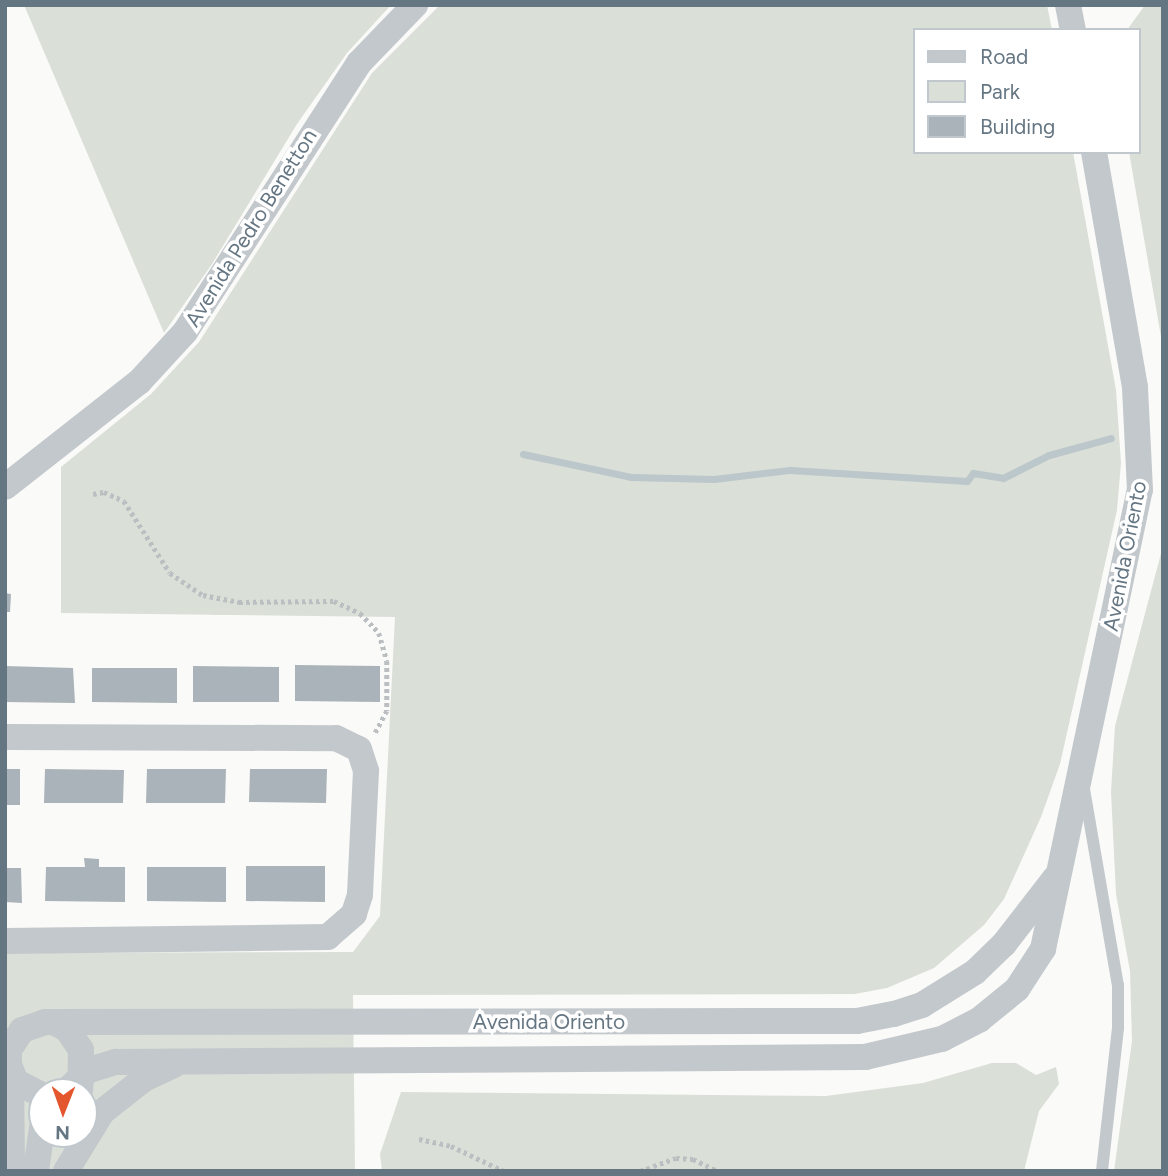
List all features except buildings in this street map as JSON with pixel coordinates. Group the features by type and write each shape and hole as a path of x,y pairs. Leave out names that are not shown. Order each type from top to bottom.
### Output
{"street":[{"name":"Avenida Pedro Benetton","path":"5,487 139,382 186,332 352,73 415,5"},
{"path":"1068,5 1073,28"},
{"name":"Avenida Oriento","path":"97,1078 116,1062 827,1058 907,1051 979,1020 1017,989 1043,949 1137,513 1141,463 1135,387 1094,154"},
{"path":"5,737 336,738 359,749 366,771 360,895 354,914 328,937 5,941"},
{"name":"Avenida Oriento","path":"12,1171 9,1050 22,1030 55,1023 857,1021 922,1005 975,972 1004,944 1058,874"},
{"path":"55,1023 67,1029 81,1050 77,1078"},
{"name":"Avenida Oriento","path":"98,1095 124,1093 186,1060"},
{"path":"8,1067 28,1091"},
{"path":"36,1171 39,1148"},
{"path":"49,1148 59,1171"},
{"name":"Avenida Oriento","path":"66,1171 69,1148"}],"lane":[{"path":"1080,768 1118,985 1118,1038 1101,1171"}],"path":[{"path":"93,494 104,492 124,501 170,573 203,595 239,602 334,601 360,613 380,633 384,647 387,711 377,732 359,749"},
{"path":"419,1139 451,1146 504,1171"},
{"path":"640,1171 676,1158 693,1159 718,1171"}],"green space":[{"path":"24,5 391,5 347,53 297,124 212,264 164,333"},
{"path":"440,5 1047,5 1052,28 912,28 912,154 1073,154 1116,390 1121,463 1117,510 1060,764 1041,817 1004,899 984,925 934,968 887,988 855,994 353,995 355,1171 5,1171 5,953 353,952 380,916 395,617 61,613 61,467 151,394 199,342 372,73"},
{"path":"1145,5 1163,5 1163,348 1129,154 1140,154 1140,28 1128,28"},
{"path":"1163,546 1163,1171 1114,1171 1132,1041 1130,971 1116,894 1111,792 1115,726"},
{"path":"992,1063 1016,1063 1036,1075 1056,1067 1059,1084 1039,1111 1024,1171 382,1171 380,1154 401,1092 826,1096 923,1083"}],"waterway":[{"path":"523,454 631,477 714,479 790,470 967,481 973,473 1003,478 1049,455 1111,438"}]}
